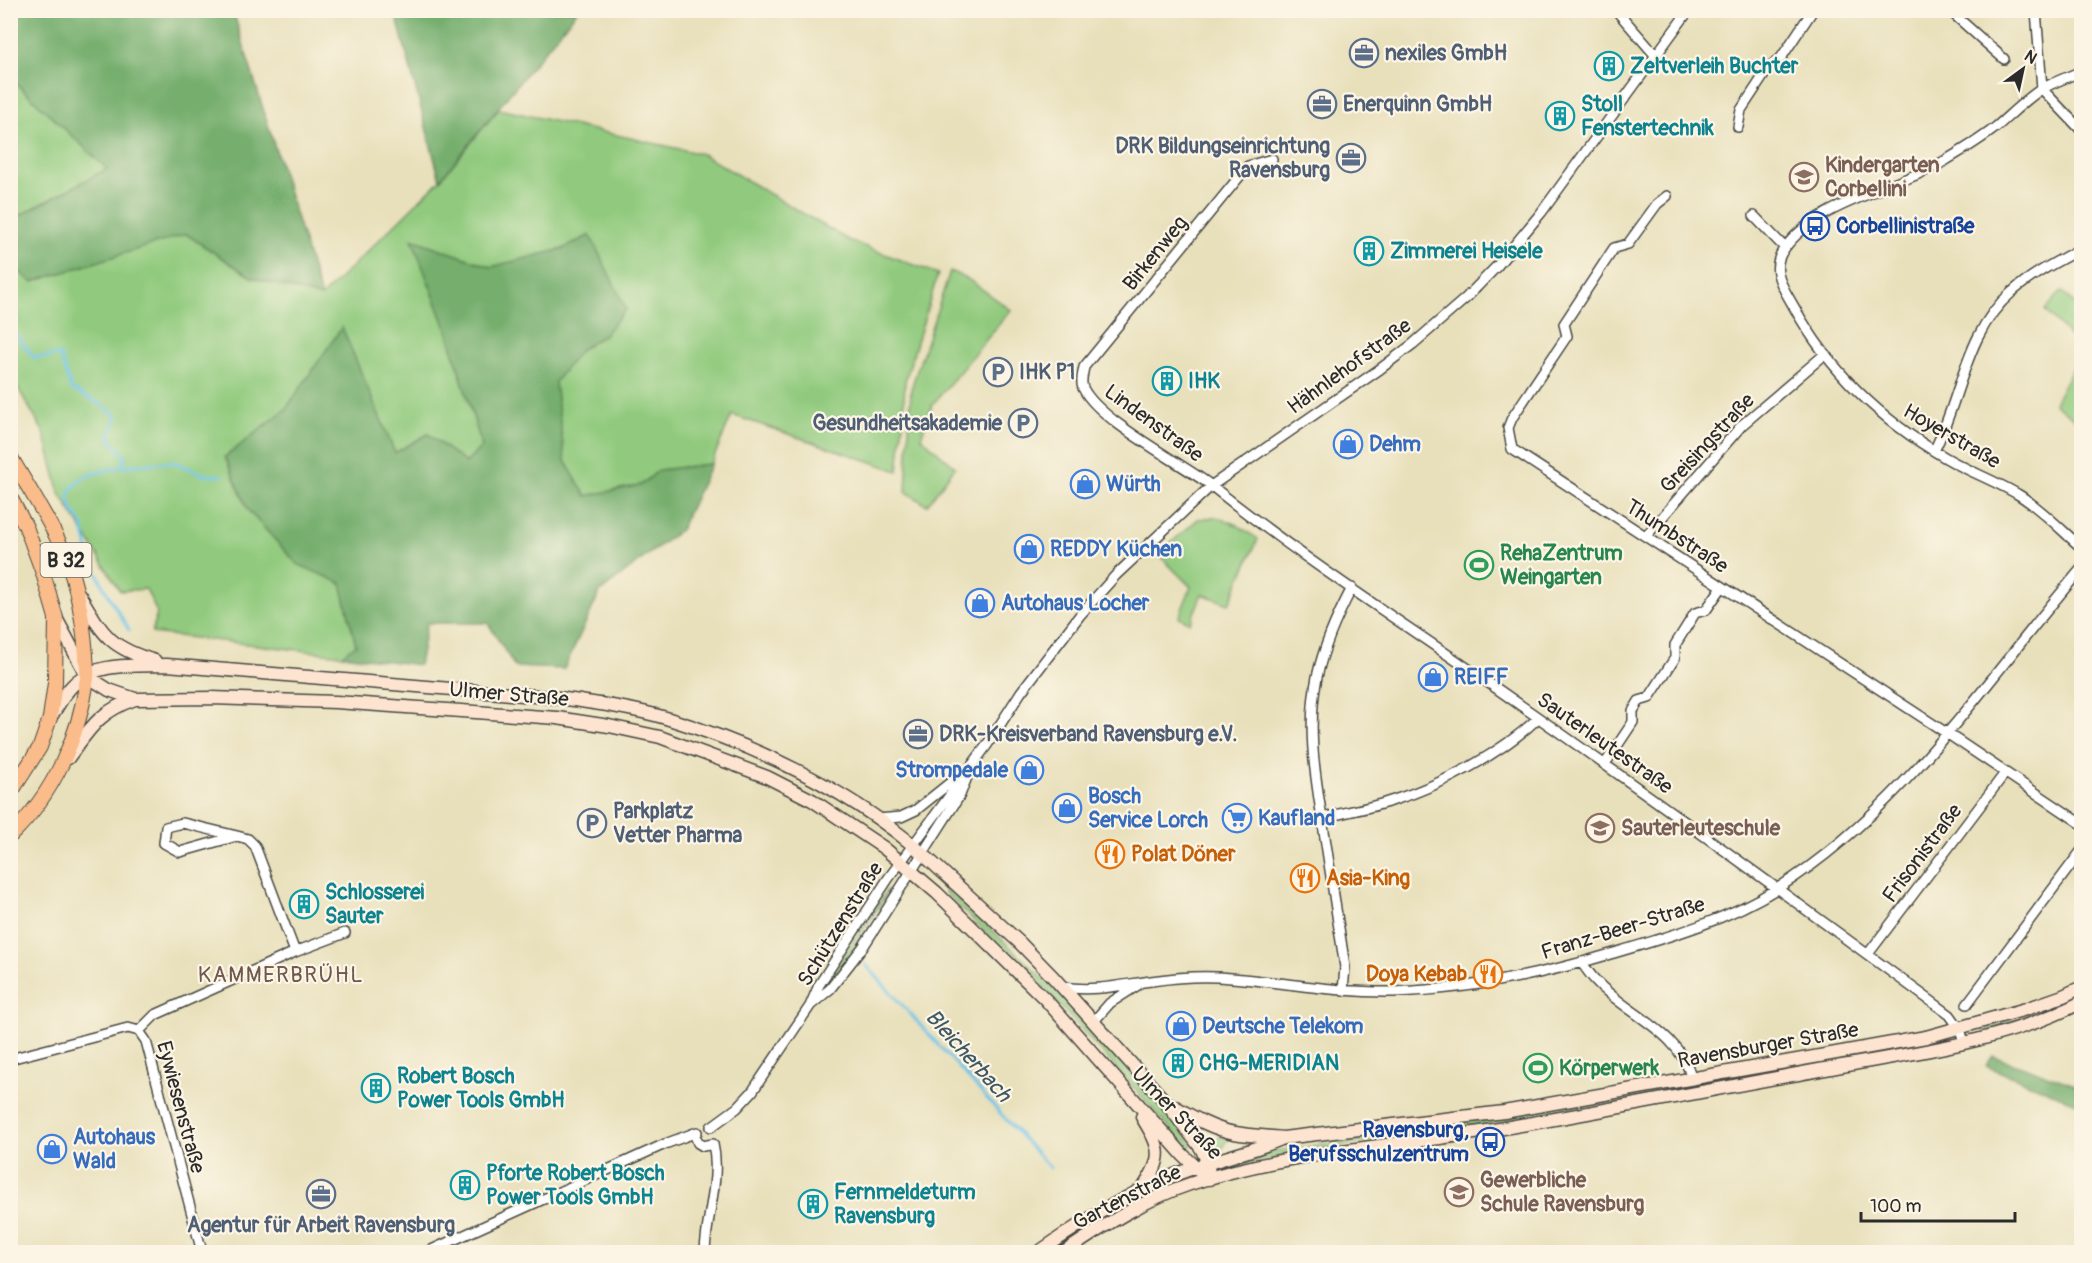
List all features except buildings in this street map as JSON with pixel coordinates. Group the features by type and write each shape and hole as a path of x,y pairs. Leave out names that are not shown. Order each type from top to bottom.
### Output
{"main road":[{"name":"B 32","path":"10,456 59,541 75,588 84,626 87,676 76,723 62,766 25,822 10,836"},
{"name":"B 32","path":"10,497 26,527 56,618 55,683 50,718"},
{"path":"75,588 98,627 111,642 130,654 167,665"},
{"path":"56,618 87,676"},
{"name":"Ulmer Straße","path":"10,794 40,747 50,718 72,685 101,669 120,666 167,665 559,698 612,706 665,718 716,735 825,785 913,845 1018,942 1094,1021 1164,1100 1201,1148 1208,1163 1209,1179"},
{"name":"Ulmer Straße","path":"87,676 109,690 135,699 212,698 336,702 504,713 609,726 660,737 767,777 812,800 913,871 1039,993 1125,1091 1195,1167 1209,1179"},
{"path":"62,766 96,720 114,706 135,699"},
{"name":"Ravensburger Straße","path":"1146,1185 1195,1167 1266,1146 1283,1138 1504,1112 1926,1037 2026,1009 2082,987"},
{"name":"Ravensburger Straße","path":"1209,1179 1286,1161 1487,1131 1923,1051 2032,1023 2082,1002"},
{"path":"1125,1091 1157,1143 1158,1154 1146,1185"},
{"path":"1164,1100 1200,1121 1223,1130 1283,1138"},
{"name":"Gartenstraße","path":"1065,1252 1104,1227 1147,1204 1188,1185 1209,1179"},
{"name":"Gartenstraße","path":"1039,1252 1146,1185"}],"street":[{"path":"1616,10 1656,56"},
{"name":"Hähnlehofstraße","path":"972,765 1022,692 1080,615 1116,575 1211,486 1413,344 1466,298 1498,265 1534,222 1689,10"},
{"path":"1738,127 1741,110 1770,66 1781,58 1813,10"},
{"path":"1949,10 2004,59"},
{"path":"2036,10 2042,89 2082,130"},
{"path":"1754,216 1785,248 1819,217 1919,174 1967,147 2042,89 2082,71"},
{"name":"Birkenweg","path":"1081,384 1084,367 1248,166 1272,159"},
{"name":"Thumbstraße","path":"1667,196 1657,204 1628,244 1614,248 1564,324 1567,336 1512,418 1508,428 1512,449 2082,824"},
{"name":"Hoyerstraße","path":"1785,248 1777,260 1777,269 1782,284 1803,324 1824,355 1849,384 1879,413 1912,438 2018,494 2082,548"},
{"path":"1934,451 1945,430 1972,348 1991,314 2027,280 2082,248"},
{"name":"Greisingstraße","path":"1646,536 1742,425 1824,355"},
{"name":"Lindenstraße","path":"1081,384 1089,398 1113,419 1211,486"},
{"name":"Sauterleutestraße","path":"1211,486 1274,534 1605,764 1868,954 1950,1015 1960,1029 1964,1042"},
{"name":"Franz-Beer-Straße","path":"1063,987 1083,990 1215,977 1343,991 1442,990 1495,983 1581,962 1681,933 1735,910 1778,888 1834,849 1888,798 1948,734 2082,568"},
{"path":"1605,764 1633,722 1633,711 1639,701 1649,698 1675,658 1675,645 1695,613 1706,610 1722,587"},
{"path":"1343,991 1345,966 1314,770 1313,723 1317,678 1325,646 1352,588"},
{"path":"1322,818 1394,801 1419,791 1490,755 1525,731 1538,718"},
{"path":"878,819 901,817 916,810 972,765"},
{"path":"901,861 972,765"},
{"path":"913,871 960,795 972,765"},
{"name":"Frisonistraße","path":"1868,954 2005,773"},
{"path":"237,836 180,852 164,843 166,827 183,823 237,836 248,839 255,846 295,952"},
{"path":"1967,1004 2082,850"},
{"name":"Schützenstraße","path":"715,1126 752,1092 810,1006 819,985 901,861"},
{"name":"Schützenstraße","path":"810,1006 830,989 863,947 913,871"},
{"path":"139,1031 155,1015 295,952 345,933"},
{"path":"1581,962 1596,982 1673,1044 1684,1057 1692,1079"},
{"name":"Franz-Beer-Straße","path":"1094,1021 1110,1003 1140,983"},
{"name":"Eywiesenstraße","path":"10,1059 128,1029 139,1031 146,1041 202,1252"},
{"path":"427,1252 694,1135 705,1126 715,1126 716,1140 712,1147 716,1177 709,1212 705,1252"},
{"path":"694,1135 698,1143 712,1147"}],"green space":[{"path":"11,10 233,11 321,297 251,277 186,234 32,282 11,265 11,220 107,169 11,78"},
{"path":"395,10 577,11 440,180"},
{"path":"10,78 108,169 11,220 10,220"},
{"path":"499,109 702,154 850,241 938,274 905,381 898,471 732,415 711,464 659,470 641,485 585,496 565,461 554,383 581,349 604,335 590,235 563,249 491,267 412,239 447,330 482,446 466,463 428,434 395,453 342,328 286,409 225,457 248,510 297,564 341,583 356,645 342,655 152,633 157,613 146,589 120,591 60,494 44,433 11,376 10,265 33,282 186,234 251,277 321,297 440,180"},
{"path":"590,235 626,309 604,335 581,349 555,382 565,461 586,496 641,485 659,470 711,464 680,530 600,592 564,669 515,667 488,623 427,623 419,665 342,655 356,645 341,583 297,564 248,510 225,457 286,409 342,327 395,453 428,434 466,463 482,446 447,330 412,239 491,267 563,249"},
{"path":"950,271 969,280 1011,310 932,405 921,437 955,467 927,505 906,492 911,389"},
{"path":"2062,291 2081,311 2081,349 2045,310"},
{"path":"2081,352 2081,424 2054,403"},
{"path":"1217,517 1237,525 1258,539 1229,604 1202,594 1190,623 1179,617 1191,587 1158,554 1198,519"},
{"path":"887,890 889,892 866,926 849,958 822,990 824,985"},
{"path":"948,890 1052,987 1193,1144 1188,1148 1047,991 945,893"},
{"path":"2081,994 2081,997 2044,1013 1986,1032 1983,1030 2042,1010"},
{"path":"1993,1056 2081,1087 2081,1105 1986,1066"},
{"path":"1823,1060 1823,1062 1808,1067 1496,1123 1320,1149 1238,1165 1228,1163 1263,1153 1494,1118"},
{"path":"1220,1136 1229,1139 1221,1150 1209,1154 1207,1147"}],"waterway":[{"path":"10,328 35,358 60,355 71,389 117,416 109,438 125,456 123,466 84,478 72,489 69,500 82,525 98,575 129,630"},
{"path":"124,466 174,462 204,475 222,476"},
{"name":"Bleicherbach","path":"865,964 1050,1168"}],"place":[{"name":"nexiles GmbH","path":"1364,53"},
{"name":"Zeltverleih Buchter","path":"1609,66"},
{"name":"Enerquinn GmbH","path":"1322,104"},
{"name":"Stoll Fenstertechnik","path":"1560,116"},
{"name":"DRK Bildungseinrichtung Ravensburg","path":"1351,158"},
{"name":"Kindergarten Corbellini","path":"1804,177"},
{"name":"Corbellinistraße","path":"1815,226"},
{"name":"Zimmerei Heisele","path":"1369,251"},
{"name":"IHK P1","path":"998,372"},
{"name":"IHK","path":"1167,381"},
{"name":"Gesundheitsakademie","path":"1023,423"},
{"name":"Dehm","path":"1348,444"},
{"name":"Würth","path":"1085,484"},
{"name":"REDDY Küchen","path":"1029,549"},
{"name":"RehaZentrum Weingarten","path":"1479,565"},
{"name":"Autohaus Locher","path":"980,603"},
{"name":"REIFF","path":"1433,677"},
{"name":"DRK-Kreisverband Ravensburg e.V.","path":"918,734"},
{"name":"Strompedale","path":"1029,770"},
{"name":"Bosch Service Lorch","path":"1067,808"},
{"name":"Kaufland","path":"1237,818"},
{"name":"Parkplatz Vetter Pharma","path":"592,823"},
{"name":"Sauterleuteschule","path":"1600,828"},
{"name":"Polat Döner","path":"1110,854"},
{"name":"Asia-King","path":"1305,878"},
{"name":"Schlosserei Sauter","path":"304,904"},
{"name":"Doya Kebab","path":"1488,974"},
{"name":"Deutsche Telekom","path":"1181,1026"},
{"name":"CHG-MERIDIAN","path":"1178,1063"},
{"name":"Körperwerk","path":"1538,1068"},
{"name":"Robert Bosch Power Tools GmbH","path":"376,1088"},
{"name":"Ravensburg, Berufsschulzentrum","path":"1490,1142"},
{"name":"Autohaus Wald","path":"52,1149"},
{"name":"Pforte Robert Bosch Power Tools GmbH","path":"465,1185"},
{"name":"Gewerbliche Schule Ravensburg","path":"1459,1192"},
{"name":"Agentur für Arbeit Ravensburg","path":"321,1194"},
{"name":"Fernmeldeturm Ravensburg","path":"813,1204"}],"district":[{"name":"KAMMERBRÜHL","path":"281,974"}]}
